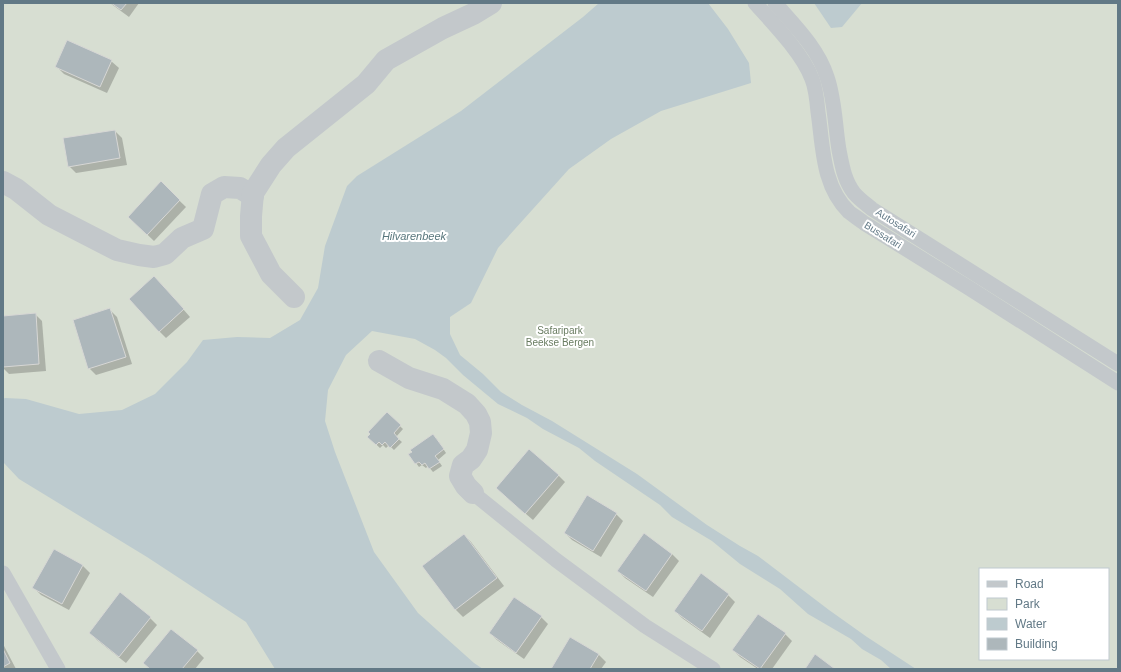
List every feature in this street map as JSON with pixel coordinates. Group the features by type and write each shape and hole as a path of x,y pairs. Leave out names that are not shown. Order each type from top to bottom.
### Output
{"street":[{"path":"294,297 270,274 251,236 253,193 271,165 286,148 366,84 386,60 491,3"},
{"path":"3,182 49,215 117,250 154,257 165,254 182,238 203,229 212,194 224,187 240,188 253,196"},
{"path":"379,361 408,378 443,389 467,404 476,414 480,422 481,433 477,450 471,459 463,465 460,476 466,486 473,493"}],"lane":[{"name":"Bussafari","path":"755,3 806,65 812,79 816,98 821,141 828,174 832,187 849,211 864,223 969,288 1118,384"},
{"name":"Autosafari","path":"775,3 807,39 827,76 845,177 854,192 863,202 1118,364"},
{"path":"473,493 556,560 645,626 713,669"},
{"path":"3,573 58,669"}],"green space":[{"name":"Safaripark Beekse Bergen","path":"3,3 1118,3 1118,669 3,669"}],"water":[{"name":"Hilvarenbeek","path":"599,3 708,3 728,29 749,63 751,83 661,111 611,139 569,169 498,248 471,303 450,317 450,334 460,355 483,374 501,392 552,421 637,474 707,525 758,556 829,610 916,669 891,669 881,660 862,649 851,639 808,614 780,589 740,564 712,541 672,517 660,505 595,461 579,448 543,429 527,418 498,404 463,375 446,358 415,339 372,331 346,355 328,390 325,421 335,452 374,552 418,613 474,663 483,669 275,669 246,622 147,557 19,479 3,462 3,399 5,398 26,399 79,414 122,410 155,394 187,362 203,340 237,337 270,338 300,320 318,288 325,246 347,186 357,176 461,111"},
{"path":"814,3 862,3 842,27 831,28"}],"building":[{"path":"111,3 127,3 121,10"},
{"path":"67,40 112,60 100,87 55,67"},
{"path":"115,130 120,158 68,167 63,138"},
{"path":"161,181 180,200 147,235 128,217"},
{"path":"154,276 184,309 159,332 129,299"},
{"path":"110,308 126,357 88,369 73,320"},
{"path":"36,313 39,364 3,367 3,316"},
{"path":"387,412 401,425 394,433 399,439 390,448 385,442 382,445 379,442 376,445 367,437 370,434 368,432"},
{"path":"433,434 444,449 435,456 440,462 429,469 425,463 422,465 419,462 415,464 408,454 412,452 410,450"},
{"path":"529,449 559,475 525,514 496,488"},
{"path":"587,495 617,513 593,551 564,533"},
{"path":"644,533 672,554 646,591 617,571"},
{"path":"464,534 497,578 455,610 422,566"},
{"path":"54,549 83,565 62,604 32,588"},
{"path":"701,573 729,594 702,631 674,611"},
{"path":"120,592 151,617 119,657 89,633"},
{"path":"514,597 542,616 516,653 489,633"},
{"path":"758,614 786,633 760,669 732,650"},
{"path":"171,629 198,650 182,669 150,669 143,663"},
{"path":"570,637 599,654 590,669 551,669"},
{"path":"3,649 10,663 3,667"},
{"path":"815,654 835,669 805,669"}]}
